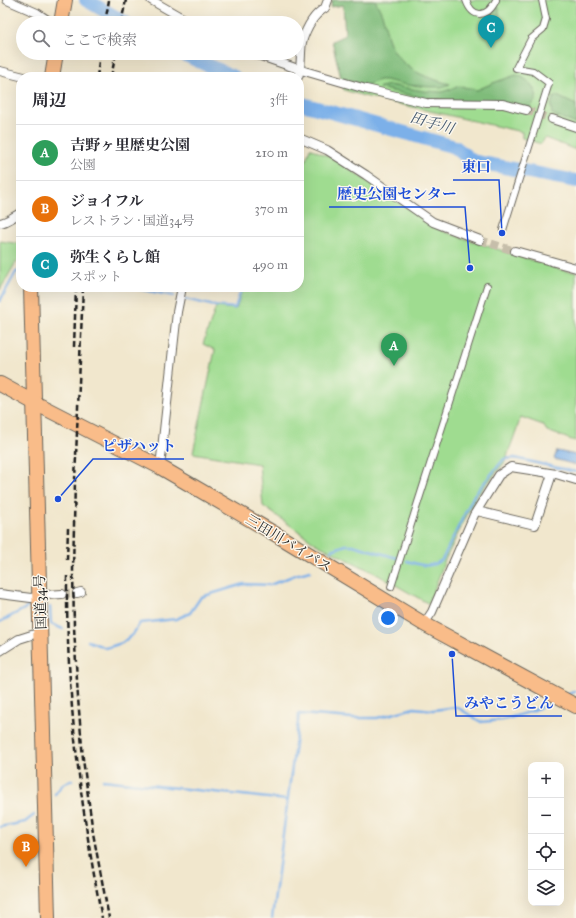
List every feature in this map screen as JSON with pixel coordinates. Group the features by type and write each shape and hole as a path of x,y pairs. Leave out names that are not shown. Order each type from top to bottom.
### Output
{"highway":[{"path":"62,16 65,0"},
{"path":"53,72 55,60"},
{"name":"国道34号","path":"31,292 48,918"},
{"name":"三田川バイパス","path":"0,384 160,467 282,538 424,624 576,706"}],"street":[{"path":"7,0 42,16"},
{"path":"151,0 179,16"},
{"path":"304,37 310,23 318,12 325,8 328,0"},
{"path":"466,0 472,10 479,14 484,14 489,10 496,0"},
{"path":"503,230 549,83 533,71 516,68 531,39 543,29 546,20 542,0"},
{"path":"268,60 295,72"},
{"path":"299,72 300,60"},
{"path":"0,71 16,75"},
{"path":"304,75 426,103 503,104 526,110"},
{"path":"552,118 576,127"},
{"path":"304,140 327,150 366,175 433,222 480,240"},
{"path":"0,223 6,222 16,215"},
{"path":"515,251 576,268"},
{"path":"391,587 487,286"},
{"path":"160,467 177,312 181,292"},
{"path":"424,624 432,612 448,573 477,511 499,476 511,467 576,480"},
{"path":"477,511 535,525 552,474"},
{"path":"0,594 31,598 62,594"},
{"path":"0,651 19,639 41,632"}],"green space":[{"path":"332,0 375,0 383,17 392,48 398,57 413,70 430,78 450,84 442,87 431,87 407,85 379,80 364,86 341,77 332,41 345,35 343,5 331,7"},
{"path":"348,0 576,0 576,150 545,138 541,144 522,138 522,132 364,96 344,90 334,50 349,42"},
{"path":"497,7 499,8 499,16 503,30 500,37 492,34 488,27 490,18"},
{"path":"516,75 527,81 535,92 536,99 530,108 427,99 379,88 390,85 424,91 442,92 460,86 477,90"},
{"path":"557,96 576,105 576,124 552,114 551,106 553,98"},
{"path":"310,148 334,159 442,231 565,271 576,272 576,441 547,431 543,425 521,417 505,462 476,497 445,560 429,604 371,571 318,545 263,506 259,464 193,453 215,350 203,344 216,307 236,309 241,292 304,292 304,165"},
{"path":"0,241 16,243 16,262 0,290"}],"water":[{"path":"557,451 576,455 576,465 554,459"}],"waterway":[{"name":"田手川","path":"86,0 114,16"},
{"name":"田手川","path":"196,60 223,72"},
{"name":"田手川","path":"304,104 455,147 472,161 576,181"},
{"path":"0,301 16,272"},
{"path":"154,292 174,296"},
{"path":"185,299 215,306 235,308 240,292"},
{"path":"407,561 421,565 433,565 442,560 474,495 504,459 515,458 576,472"},
{"path":"332,550 346,545 353,545 397,558"},
{"path":"88,641 106,648 122,643 133,634 140,623 176,619 190,613 201,597 244,584 270,585 310,571"},
{"path":"0,622 28,607"},
{"path":"50,607 51,624 63,629"},
{"path":"567,695 576,691"},
{"path":"272,918 299,714 352,718 377,718 414,708 433,710 457,707 481,722 503,720 532,711 556,700"},
{"path":"55,794 63,784 72,780"},
{"path":"103,780 287,800"},
{"path":"0,827 25,822 34,815"}],"tunnel":[{"path":"526,110 552,119"},
{"path":"480,240 515,251"},
{"path":"62,594 77,593"}],"railway":[{"path":"106,16 109,0"},
{"path":"123,16 126,0"},
{"path":"98,72 99,60"},
{"path":"112,72 115,60"},
{"path":"74,347 76,292"},
{"path":"83,292 75,480 73,570 74,627 83,759 93,833 109,918"},
{"path":"67,560 68,528"},
{"path":"67,576 69,662 76,748 87,833 102,918"}],"place":[{"name":"弥生くらし館","path":"491,48"},
{"name":"東口","path":"502,233"},
{"name":"歴史公園センター","path":"470,268"},
{"name":"吉野ヶ里歴史公園","path":"394,366"},
{"name":"ピザハット","path":"58,499"},
{"name":"みやこうどん","path":"452,654"},
{"name":"ジョイフル","path":"26,867"}]}
